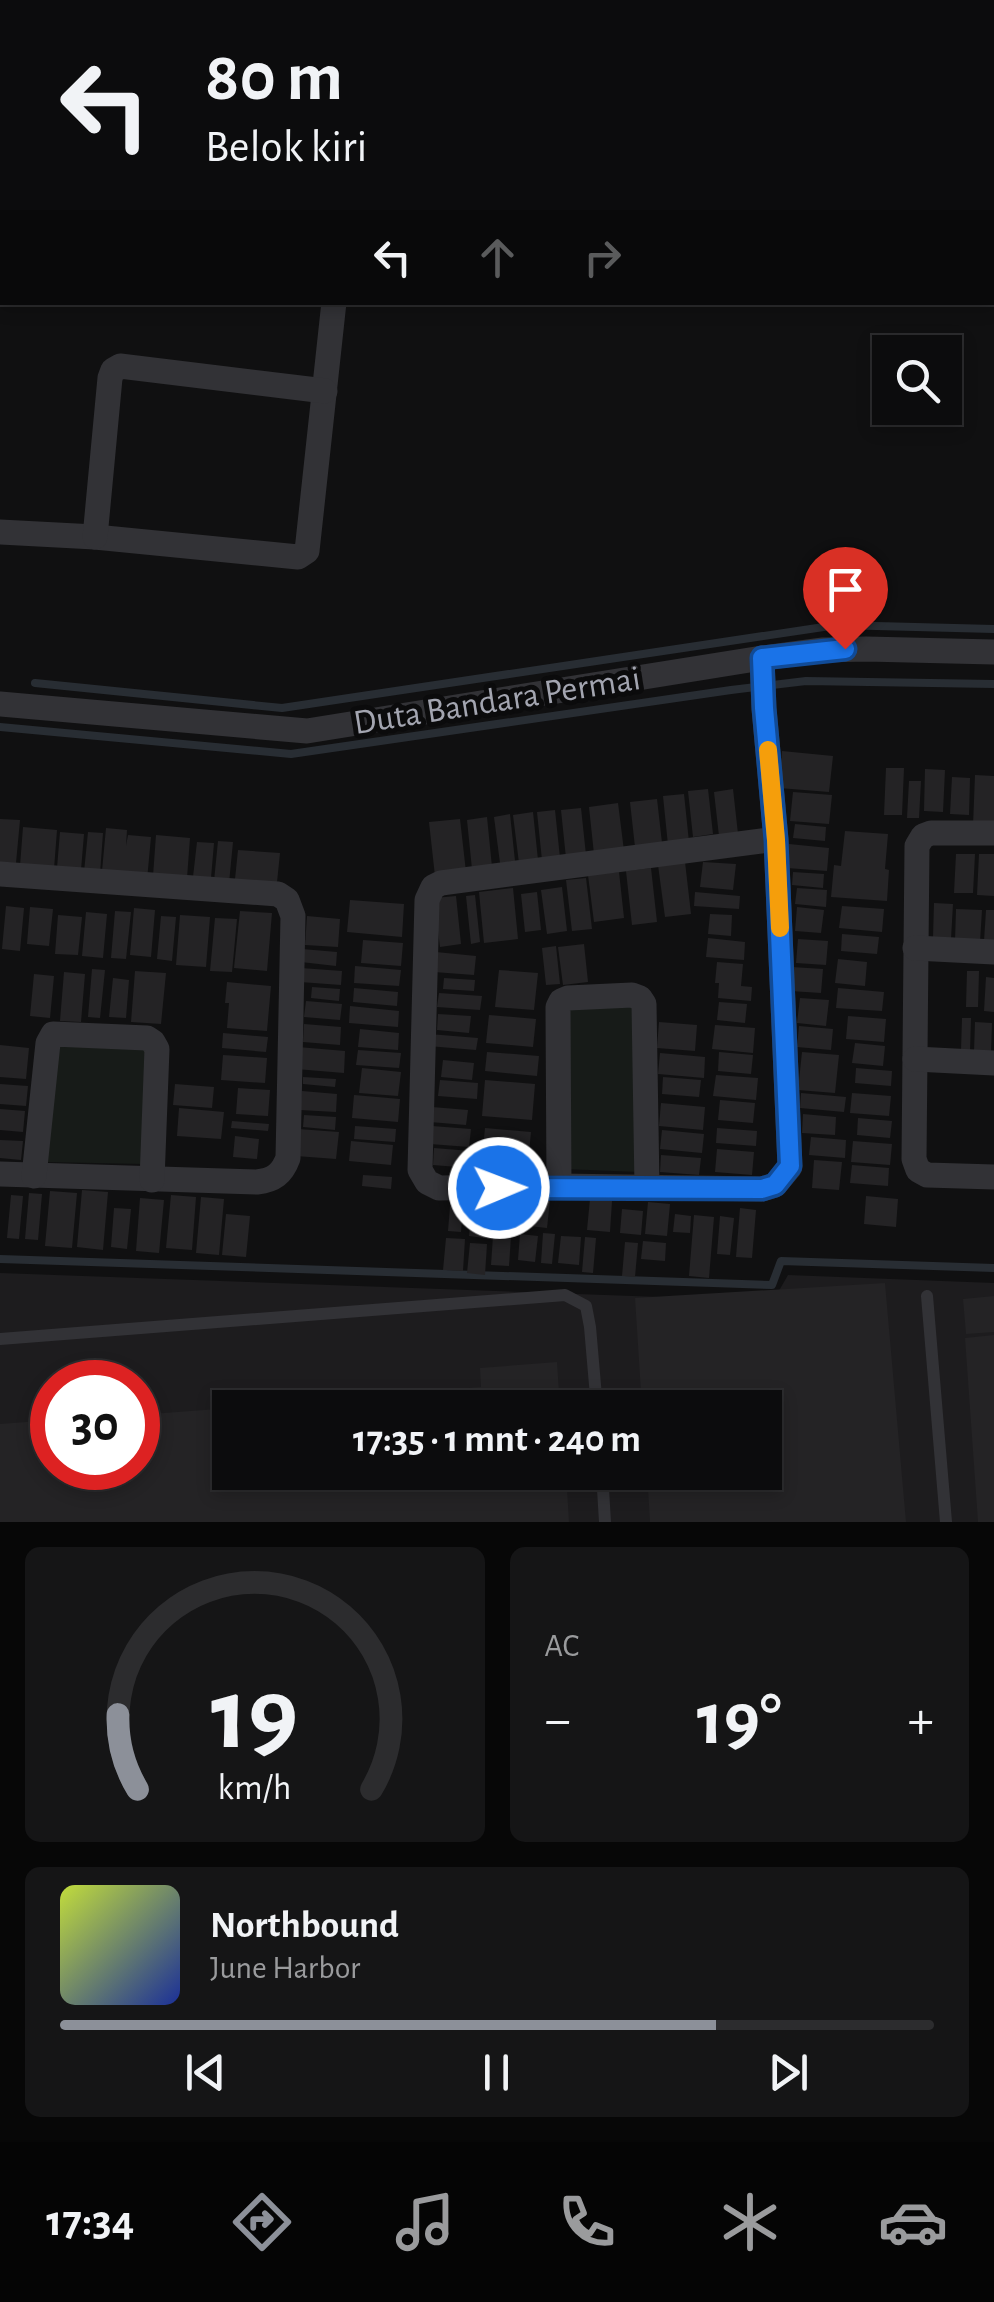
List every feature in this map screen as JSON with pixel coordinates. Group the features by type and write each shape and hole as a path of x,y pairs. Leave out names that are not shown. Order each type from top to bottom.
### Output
{"street":[{"path":"0,532 298,557 307,552 334,305"},
{"path":"95,537 113,370 120,366 325,391"},
{"name":"Duta Bandara Permai","path":"0,704 307,731 762,666 824,650 994,652"},
{"path":"762,666 776,840 790,1166 775,1185 762,1189 439,1188 427,1182 420,1170 427,900 432,887 442,882 776,840"},
{"path":"994,833 931,833 920,839 916,852 914,1159 916,1167 927,1175 994,1177"},
{"path":"0,874 278,894 284,896 292,909 288,1158 284,1169 274,1178 257,1182 0,1174"},
{"path":"915,948 994,952"},
{"path":"559,1186 558,1007 568,998 632,994 644,1004 647,1187"},
{"path":"34,1176 48,1043 53,1034 147,1038 153,1042 157,1049 152,1180"},
{"path":"915,1059 994,1064"}],"lane":[{"path":"0,1339 565,1295 586,1306 595,1390"},
{"path":"927,1296 946,1522"},
{"path":"603,1490 606,1522"}],"shaded area":[{"path":"568,1001 639,1002 638,1172 564,1169"},
{"path":"51,1039 150,1046 143,1164 45,1162"},
{"path":"0,1273 773,1301 788,1275 994,1283 994,1522 0,1522"}],"building":[{"path":"782,751 833,756 829,792 779,788"},
{"path":"886,768 904,768 902,815 884,815"},
{"path":"925,769 945,770 943,812 924,811"},
{"path":"975,775 994,776 994,827 973,826"},
{"path":"952,777 970,778 969,815 950,814"},
{"path":"909,781 921,781 919,818 907,818"},
{"path":"708,789 713,834 693,837 688,791"},
{"path":"733,789 738,834 719,836 714,792"},
{"path":"793,792 832,795 829,824 790,821"},
{"path":"684,794 689,842 668,845 663,796"},
{"path":"657,799 662,843 635,847 630,802"},
{"path":"618,803 624,851 594,854 589,807"},
{"path":"581,808 586,855 566,858 561,810"},
{"path":"555,810 560,858 542,860 537,812"},
{"path":"533,812 538,860 519,863 513,815"},
{"path":"510,814 515,861 500,863 494,817"},
{"path":"487,817 492,867 472,869 467,820"},
{"path":"0,819 20,820 16,863 0,862"},
{"path":"460,819 466,872 435,876 429,822"},
{"path":"795,824 826,827 825,841 793,838"},
{"path":"23,827 57,830 54,869 20,866"},
{"path":"106,828 127,830 126,846 128,835 151,837 147,880 102,871"},
{"path":"845,831 888,834 887,901 831,897 834,865 841,866"},
{"path":"60,832 84,834 81,870 57,868"},
{"path":"88,832 103,833 100,874 84,872"},
{"path":"156,835 190,838 187,878 153,876"},
{"path":"218,841 233,842 229,883 214,881"},
{"path":"197,842 214,843 211,878 193,877"},
{"path":"789,844 829,848 827,871 787,868"},
{"path":"238,850 280,853 276,892 234,889"},
{"path":"956,854 975,854 973,893 954,893"},
{"path":"979,854 994,854 994,896 977,895"},
{"path":"685,862 691,914 665,917 658,865"},
{"path":"703,862 736,864 733,890 700,887"},
{"path":"651,868 657,922 632,925 626,871"},
{"path":"619,872 624,918 594,922 588,875"},
{"path":"793,872 824,874 823,888 792,885"},
{"path":"586,878 592,929 572,931 566,880"},
{"path":"562,887 567,931 547,934 541,890"},
{"path":"513,888 518,939 484,943 479,892"},
{"path":"797,888 827,890 826,907 795,904"},
{"path":"537,892 541,930 525,932 521,894"},
{"path":"695,892 740,896 739,909 694,906"},
{"path":"475,895 480,942 471,944 466,896"},
{"path":"456,896 461,944 440,947 434,898"},
{"path":"350,900 404,904 402,937 347,932"},
{"path":"934,903 953,904 951,939 933,938"},
{"path":"6,906 24,908 20,951 2,949"},
{"path":"842,906 884,909 882,932 839,928"},
{"path":"30,907 53,909 49,946 27,944"},
{"path":"797,907 824,910 821,933 795,931"},
{"path":"134,908 155,910 151,957 130,955"},
{"path":"956,909 982,910 980,942 955,941"},
{"path":"986,910 994,910 994,941 984,941"},
{"path":"115,911 131,912 126,959 111,958"},
{"path":"240,911 272,913 267,971 234,968"},
{"path":"86,912 107,914 103,958 82,956"},
{"path":"710,914 732,915 731,936 708,934"},
{"path":"58,915 82,917 78,955 55,954"},
{"path":"180,915 210,917 206,967 176,965"},
{"path":"161,916 176,917 172,961 157,959"},
{"path":"307,916 340,919 338,947 305,945"},
{"path":"215,918 237,919 232,972 210,971"},
{"path":"842,934 879,937 877,954 841,951"},
{"path":"708,938 745,942 744,960 706,957"},
{"path":"798,939 828,941 826,965 796,963"},
{"path":"363,940 403,943 401,966 361,963"},
{"path":"584,944 588,982 563,985 558,947"},
{"path":"556,946 560,984 546,985 542,948"},
{"path":"302,949 337,952 336,966 301,962"},
{"path":"436,952 476,956 474,975 434,972"},
{"path":"838,959 867,962 865,986 835,983"},
{"path":"717,962 743,964 741,986 752,987 751,1001 718,998"},
{"path":"355,966 401,970 399,986 354,983"},
{"path":"792,967 823,969 821,993 790,991"},
{"path":"301,968 342,971 341,985 300,982"},
{"path":"92,969 105,970 100,1018 88,1017"},
{"path":"499,970 538,973 534,1010 495,1007"},
{"path":"135,971 166,973 161,1024 131,1022"},
{"path":"967,971 979,971 978,1007 966,1007"},
{"path":"64,972 85,974 81,1022 60,1021"},
{"path":"34,974 54,976 50,1018 30,1016"},
{"path":"986,977 994,978 994,1012 984,1011"},
{"path":"113,978 129,980 126,1018 109,1017"},
{"path":"444,978 475,980 474,991 443,989"},
{"path":"227,982 271,986 267,1031 227,1028"},
{"path":"312,987 340,989 339,1001 311,998"},
{"path":"354,988 398,992 397,1006 353,1002"},
{"path":"838,988 884,992 882,1011 836,1008"},
{"path":"439,993 482,996 480,1010 437,1007"},
{"path":"800,998 829,1000 826,1026 797,1023"},
{"path":"306,1001 342,1004 340,1020 304,1017"},
{"path":"719,1002 747,1004 745,1023 717,1020"},
{"path":"350,1006 399,1011 398,1027 349,1023"},
{"path":"438,1014 471,1016 469,1033 437,1030"},
{"path":"489,1015 536,1019 533,1047 486,1043"},
{"path":"848,1016 886,1019 884,1042 846,1039"},
{"path":"962,1018 971,1018 970,1052 961,1051"},
{"path":"659,1022 697,1025 695,1051 657,1048"},
{"path":"975,1022 992,1023 991,1052 974,1052"},
{"path":"304,1024 341,1027 340,1045 303,1042"},
{"path":"715,1025 755,1028 753,1053 712,1049"},
{"path":"799,1026 833,1029 831,1050 797,1047"},
{"path":"360,1029 399,1033 398,1050 358,1047"},
{"path":"223,1033 268,1037 266,1052 222,1048"},
{"path":"429,1034 478,1038 476,1050 428,1046"},
{"path":"855,1043 885,1046 883,1066 852,1063"},
{"path":"0,1045 29,1048 26,1079 0,1077"},
{"path":"298,1047 345,1051 344,1073 296,1069"},
{"path":"358,1050 401,1053 399,1068 356,1065"},
{"path":"487,1052 539,1056 537,1076 485,1071"},
{"path":"719,1052 753,1055 751,1074 718,1071"},
{"path":"802,1052 839,1055 835,1093 798,1090"},
{"path":"660,1053 705,1057 704,1078 658,1074"},
{"path":"223,1055 267,1058 265,1083 221,1080"},
{"path":"443,1060 474,1063 472,1080 441,1077"},
{"path":"362,1068 401,1072 398,1096 359,1093"},
{"path":"856,1068 892,1071 891,1086 855,1083"},
{"path":"716,1075 758,1078 756,1100 713,1096"},
{"path":"303,1077 336,1079 335,1087 303,1084"},
{"path":"663,1077 701,1080 699,1097 662,1094"},
{"path":"440,1080 478,1083 477,1099 438,1096"},
{"path":"485,1080 535,1084 532,1120 482,1116"},
{"path":"0,1084 28,1086 26,1106 0,1104"},
{"path":"175,1084 214,1087 212,1108 173,1105"},
{"path":"238,1088 270,1090 268,1116 236,1114"},
{"path":"302,1091 337,1094 336,1112 300,1110"},
{"path":"801,1093 846,1097 844,1112 800,1108"},
{"path":"852,1093 891,1096 889,1116 850,1113"},
{"path":"354,1095 400,1099 398,1122 352,1118"},
{"path":"720,1100 755,1103 753,1123 718,1120"},
{"path":"661,1103 705,1107 703,1130 659,1126"},
{"path":"432,1107 468,1110 466,1125 430,1122"},
{"path":"179,1108 224,1112 221,1139 177,1136"},
{"path":"0,1109 25,1111 23,1132 0,1130"},
{"path":"803,1114 836,1117 835,1135 802,1133"},
{"path":"304,1115 336,1117 335,1130 303,1127"},
{"path":"858,1118 892,1121 890,1138 857,1135"},
{"path":"232,1121 269,1124 268,1131 231,1128"},
{"path":"355,1126 396,1129 395,1142 354,1139"},
{"path":"432,1126 471,1129 469,1147 430,1144"},
{"path":"485,1128 531,1132 529,1153 483,1149"},
{"path":"717,1128 757,1131 756,1146 716,1143"},
{"path":"298,1129 339,1132 336,1159 296,1156"},
{"path":"662,1130 704,1134 702,1153 660,1149"},
{"path":"235,1136 259,1139 257,1159 233,1157"},
{"path":"811,1137 846,1140 845,1158 809,1155"},
{"path":"0,1140 23,1141 21,1160 0,1158"},
{"path":"351,1141 393,1145 391,1165 349,1161"},
{"path":"853,1141 892,1144 890,1165 851,1162"},
{"path":"434,1148 471,1151 470,1168 433,1165"},
{"path":"717,1149 754,1152 752,1175 715,1172"},
{"path":"482,1154 521,1157 520,1169 481,1166"},
{"path":"661,1155 701,1158 699,1175 660,1172"},
{"path":"814,1160 842,1162 839,1190 812,1188"},
{"path":"852,1165 889,1168 888,1186 850,1183"},
{"path":"363,1175 392,1177 391,1189 362,1186"},
{"path":"82,1190 108,1192 103,1250 77,1247"},
{"path":"50,1191 77,1193 72,1248 45,1246"},
{"path":"29,1193 42,1194 38,1240 25,1239"},
{"path":"11,1195 23,1196 19,1239 7,1238"},
{"path":"171,1195 196,1197 192,1250 166,1248"},
{"path":"866,1196 898,1199 896,1227 864,1224"},
{"path":"201,1197 224,1199 219,1255 196,1253"},
{"path":"140,1198 164,1200 159,1253 136,1251"},
{"path":"531,1198 550,1200 547,1228 529,1226"},
{"path":"512,1199 526,1200 524,1233 508,1232"},
{"path":"590,1199 612,1201 610,1232 587,1230"},
{"path":"472,1200 487,1202 484,1238 469,1236"},
{"path":"648,1202 670,1204 667,1236 645,1234"},
{"path":"493,1203 505,1204 503,1229 491,1228"},
{"path":"450,1206 463,1207 461,1232 448,1231"},
{"path":"114,1208 131,1209 127,1249 111,1247"},
{"path":"740,1208 756,1210 752,1258 736,1257"},
{"path":"622,1209 643,1211 641,1235 620,1233"},
{"path":"226,1214 250,1216 246,1257 222,1255"},
{"path":"675,1214 691,1216 690,1233 673,1232"},
{"path":"694,1215 714,1217 709,1278 689,1276"},
{"path":"720,1216 734,1218 730,1255 717,1254"},
{"path":"543,1233 555,1234 552,1264 541,1263"},
{"path":"520,1234 538,1236 535,1262 518,1260"},
{"path":"493,1236 511,1237 509,1266 491,1265"},
{"path":"561,1236 581,1237 579,1265 558,1263"},
{"path":"585,1237 596,1238 593,1273 582,1272"},
{"path":"446,1238 465,1239 463,1271 443,1270"},
{"path":"643,1241 666,1243 665,1261 641,1259"},
{"path":"625,1242 638,1243 635,1277 622,1276"},
{"path":"470,1243 487,1244 485,1275 467,1273"},
{"path":"885,1283 906,1522 650,1522 648,1490 782,1490 782,1390 641,1390 635,1298"},
{"path":"994,1296 994,1332 966,1334 963,1299"},
{"path":"994,1335 994,1522 978,1522 965,1338"},
{"path":"557,1362 559,1390 446,1390 481,1387 480,1368"},
{"path":"212,1409 212,1490 567,1490 569,1522 0,1522 0,1424 30,1422 30,1490 160,1490 160,1413"}],"waterway":[{"path":"35,683 282,708 837,625 994,629"},
{"path":"0,727 291,754 806,681 994,684"},
{"path":"0,1259 772,1285 781,1261 994,1268"}],"slow traffic":[{"path":"768,750 780,928"}],"route":[{"path":"499,1188 762,1189 782,1179 790,1166 776,840 762,658 845,649"}]}
